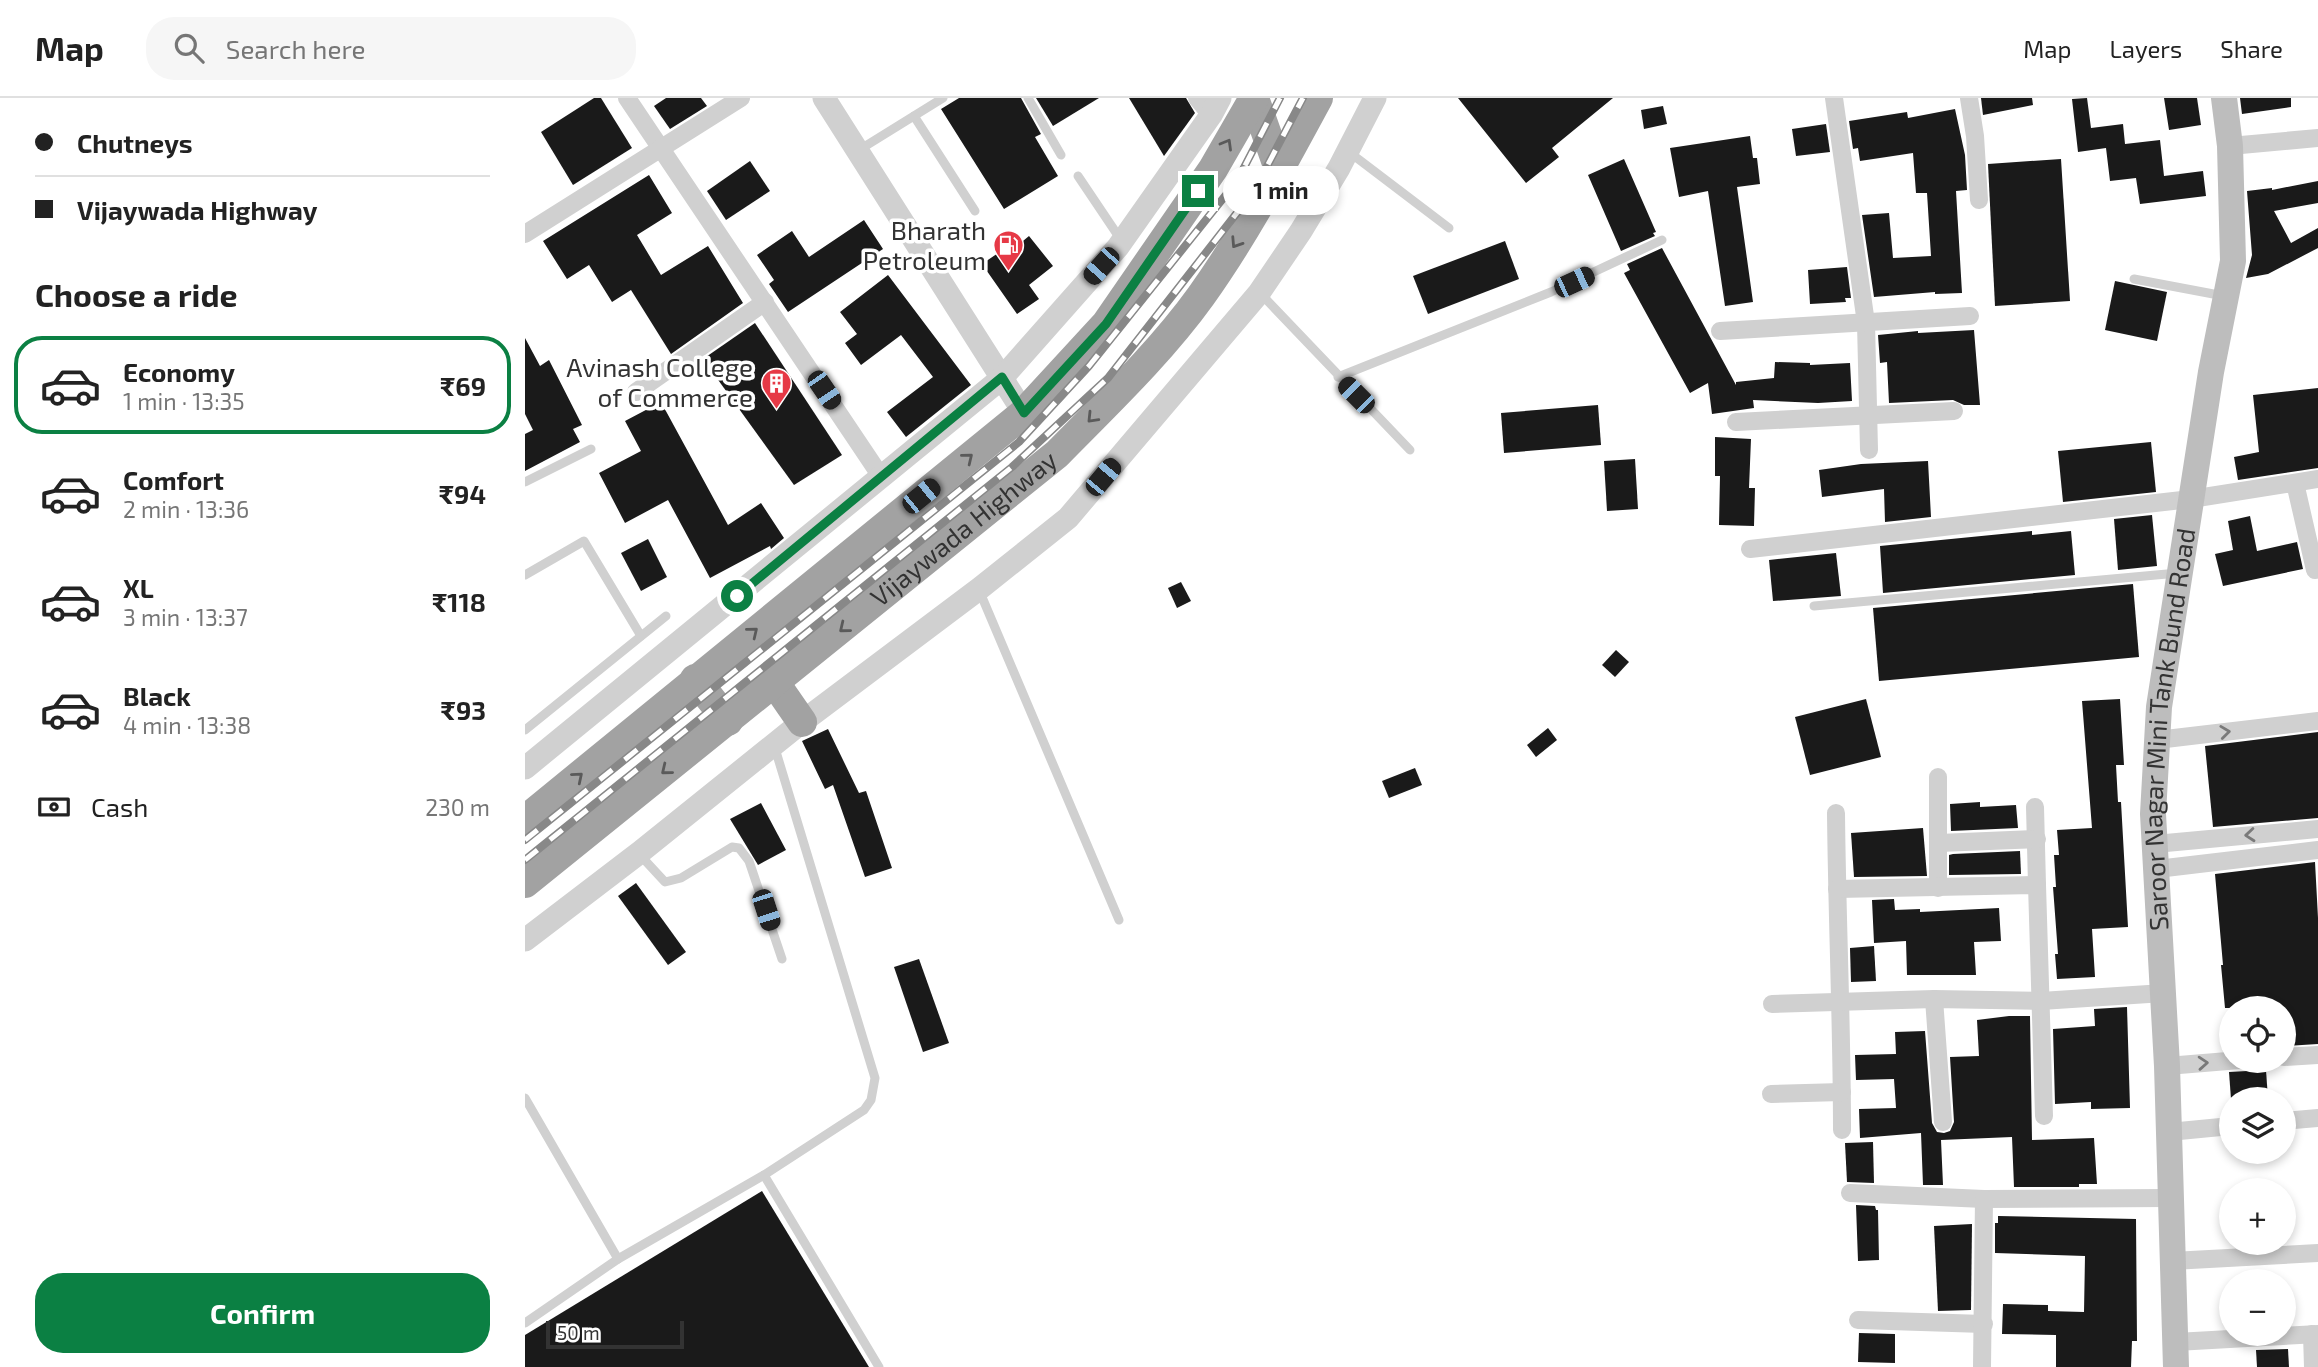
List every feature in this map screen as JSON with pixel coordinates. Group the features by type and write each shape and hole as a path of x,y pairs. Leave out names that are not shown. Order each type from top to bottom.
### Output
{"highway":[{"path":"1254,98 1279,169"},
{"name":"Vijaywada Highway","path":"525,820 1024,413 1106,324 1213,169 1254,98"},
{"name":"Vijaywada Highway","path":"525,883 1057,454 1136,373 1200,298 1259,207 1318,98"},
{"path":"695,679 728,721"},
{"path":"775,683 802,722"}],"main road":[{"name":"Saroor Nagar Mini Tank Bund Road","path":"2176,1355 2164,993 2153,814 2159,707 2211,372 2232,261 2229,145 2224,98"}],"street":[{"path":"627,98 882,478"},
{"path":"525,234 741,98"},
{"path":"824,98 1024,413"},
{"path":"525,940 639,853 802,722 979,589 1068,518 1259,293 1301,231 1348,151 1375,98"},
{"path":"1833,98 1866,323 1869,450"},
{"path":"1969,98 1975,136 1979,201"},
{"path":"525,768 1002,377 1122,241 1209,104"},
{"path":"2229,145 2318,138"},
{"path":"636,392 765,302"},
{"path":"1720,331 1970,316"},
{"path":"1736,422 1954,411"},
{"path":"1750,549 2191,499 2318,479"},
{"path":"2295,483 2315,570"},
{"path":"2157,740 2318,721"},
{"path":"1938,777 1938,887"},
{"path":"2035,807 2044,1116"},
{"path":"1836,813 1842,1002 1842,1130"},
{"path":"2156,856 2318,829"},
{"path":"1939,843 2037,839"},
{"path":"2156,856 2318,850"},
{"path":"1837,889 2037,884"},
{"path":"1772,1004 1934,999 2041,1001 2164,993"},
{"path":"1934,999 1943,1122"},
{"path":"2296,1056 2318,1055"},
{"path":"2167,1066 2219,1062"},
{"path":"1771,1094 1842,1093"},
{"path":"2296,1120 2318,1118"},
{"path":"2169,1132 2219,1127"},
{"path":"1850,1193 1984,1199 2169,1198"},
{"path":"1982,1367 1984,1199"},
{"path":"2172,1261 2318,1253"},
{"path":"1858,1320 1984,1324"},
{"path":"2176,1355 2315,1334 2313,1367"}],"lane":[{"path":"858,151 943,98"},
{"path":"1028,98 1061,155"},
{"path":"914,116 975,211"},
{"path":"1348,151 1449,228"},
{"path":"1078,176 1122,241"},
{"path":"1338,377 1551,292 1662,240"},
{"path":"2134,279 2225,296"},
{"path":"1259,293 1410,450"},
{"path":"525,482 591,449"},
{"path":"525,575 584,541 641,636"},
{"path":"1814,607 2180,572"},
{"path":"979,589 1119,920"},
{"path":"525,730 666,616"},
{"path":"525,1323 618,1259 764,1175 864,1110 871,1100 875,1078 774,745"},
{"path":"639,853 665,882 681,878 732,848 739,848 749,861 782,959"},
{"path":"525,1098 618,1259"},
{"path":"764,1175 879,1367"}],"building":[{"path":"594,98 601,98 632,148 573,185 541,132"},
{"path":"666,98 701,98 707,106 670,129 654,106"},
{"path":"959,98 1021,98 1041,134 1035,137 1058,176 1004,209 941,109"},
{"path":"1036,98 1099,98 1053,126"},
{"path":"1129,98 1186,98 1195,113 1164,156"},
{"path":"1458,98 1613,98 1552,148 1559,157 1526,183"},
{"path":"1981,98 2032,98 2033,105 1983,115"},
{"path":"2087,98 2091,128 2123,124 2125,144 2160,140 2164,176 2203,171 2206,196 2140,204 2136,178 2110,181 2106,148 2078,152 2072,99"},
{"path":"2164,98 2197,98 2201,125 2169,130"},
{"path":"2240,98 2291,98 2291,107 2242,114"},
{"path":"1663,106 1667,124 1644,129 1641,110"},
{"path":"1955,109 1965,155 1967,190 1956,191 1962,293 1935,292 1874,297 1862,215 1889,213 1893,258 1931,256 1927,193 1916,193 1913,153 1860,161 1858,148 1853,149 1849,121 1907,112 1908,118"},
{"path":"1826,124 1830,152 1796,156 1792,129"},
{"path":"1750,136 1753,158 1757,158 1760,184 1737,187 1753,302 1725,306 1708,191 1679,197 1670,148"},
{"path":"1624,159 1656,232 1653,233 1655,236 1621,251 1588,175"},
{"path":"2061,159 2070,301 1995,306 1988,164"},
{"path":"750,161 770,191 726,220 707,191"},
{"path":"649,175 672,213 637,235 661,275 708,246 743,303 671,354 631,290 612,302 589,265 567,279 543,241"},
{"path":"2318,181 2318,203 2274,211 2291,243 2318,228 2318,248 2268,274 2246,278 2252,255 2247,191 2272,190"},
{"path":"864,220 883,249 788,312 769,284 774,280 757,255 792,231 809,257"},
{"path":"1029,236 1053,266 1029,285 1039,299 1017,314 982,264 1004,249 1007,254"},
{"path":"1505,241 1519,279 1428,314 1413,276"},
{"path":"1662,248 1736,385 1736,382 1774,378 1775,362 1810,365 1850,363 1852,401 1818,403 1753,400 1754,408 1712,414 1708,383 1690,393 1624,273 1630,270 1627,264"},
{"path":"1847,267 1851,298 1845,298 1846,302 1810,304 1808,270"},
{"path":"888,275 971,385 906,437 887,412 933,377 901,335 861,365 845,343 857,334 840,312"},
{"path":"2115,281 2167,292 2157,341 2105,330"},
{"name":"Avinash College of Commerce","path":"755,323 842,455 794,485 703,359"},
{"path":"1974,330 1980,405 1964,405 1953,400 1889,403 1887,362 1880,363 1878,335"},
{"path":"525,338 540,366 549,360 582,425 573,429 580,442 525,471 525,434 533,430 525,414"},
{"path":"2318,388 2318,468 2238,480 2234,457 2259,452 2253,395"},
{"path":"661,402 728,525 761,503 784,538 771,549 770,546 710,578 668,500 625,523 599,473 641,451 625,421"},
{"path":"1598,405 1601,445 1504,453 1501,413"},
{"path":"1715,437 1751,439 1749,488 1755,488 1754,526 1719,525 1720,476 1715,476"},
{"path":"2151,442 2156,492 2063,502 2058,451"},
{"path":"1635,459 1638,509 1607,511 1604,461"},
{"path":"1928,461 1931,517 1885,522 1884,489 1822,497 1819,470 1861,464"},
{"path":"2152,515 2157,566 2118,570 2114,519"},
{"path":"2250,516 2257,551 2297,542 2303,569 2223,586 2215,554 2233,550 2228,521"},
{"path":"2032,531 2032,535 2071,531 2075,575 1883,593 1880,546"},
{"path":"648,539 667,577 641,591 621,553"},
{"path":"1836,553 1841,596 1773,601 1769,560"},
{"path":"1181,582 1191,601 1177,608 1168,588"},
{"path":"2133,584 2139,657 1879,681 1873,608"},
{"path":"1616,650 1629,662 1615,677 1602,665"},
{"path":"1866,699 1881,757 1810,775 1795,717"},
{"path":"2120,699 2124,765 2116,765 2118,802 2121,802 2128,927 2092,929 2095,977 2057,979 2053,887 2056,887 2054,855 2059,855 2057,830 2092,828 2082,701"},
{"path":"1548,728 1557,740 1536,757 1527,745"},
{"path":"828,729 859,793 866,791 892,868 865,877 833,785 825,789 802,741"},
{"path":"2318,732 2318,818 2213,827 2205,746"},
{"path":"1415,768 1422,785 1389,798 1382,781"},
{"path":"1980,802 1980,807 2016,805 2018,828 1951,831 1950,804"},
{"path":"761,803 786,850 758,865 730,819"},
{"path":"1923,828 1927,876 1854,877 1851,833"},
{"path":"2020,851 2021,874 1949,875 1949,855"},
{"path":"2315,862 2318,1044 2296,1045 2296,996 2224,996 2215,874"},
{"path":"636,883 686,952 668,965 618,896"},
{"path":"1894,899 1895,910 1920,909 1920,912 1999,908 2001,941 1974,942 1976,975 1907,975 1906,941 1874,943 1872,900"},
{"path":"1874,946 1876,981 1851,982 1850,948"},
{"path":"919,959 949,1043 923,1052 894,967"},
{"path":"2127,1007 2130,1108 2091,1109 2091,1102 2055,1104 2053,1029 2095,1026 2094,1009"},
{"path":"2030,1016 2032,1140 2094,1138 2097,1184 2079,1184 2079,1187 2014,1187 2012,1137 1941,1140 1943,1185 1923,1185 1921,1133 1860,1138 1859,1109 1896,1108 1894,1079 1856,1080 1855,1055 1896,1054 1895,1032 1925,1031 1932,1123 1937,1132 1944,1133 1950,1131 1954,1122 1950,1057 1979,1056 1977,1020"},
{"path":"2229,1073 2266,1073 2267,1087 2230,1087"},
{"path":"1873,1142 1874,1183 1847,1182 1845,1143"},
{"path":"762,1191 869,1367 525,1367 525,1335"},
{"path":"1856,1205 1875,1206 1878,1210 1879,1260 1858,1261"},
{"path":"1998,1216 2136,1219 2137,1341 2132,1341 2131,1367 2056,1367 2056,1335 2002,1334 2003,1304 2048,1305 2048,1311 2084,1312 2085,1256 1995,1253 1995,1223 1998,1223"},
{"path":"1972,1224 1971,1310 1938,1311 1934,1226"},
{"path":"1859,1333 1895,1334 1895,1363 1858,1362"},
{"path":"2288,1349 2289,1367 2257,1367 2256,1350"}],"railway":[{"path":"525,840 1019,442 1089,366 1237,181 1280,98"},
{"path":"525,860 1012,467 1108,378 1254,191 1303,98"}],"place":[{"name":"Bharath Petroleum","path":"1009,273"},
{"name":"Avinash College of Commerce","path":"776,410"}],"route":[{"path":"737,596 1002,377 1024,413 1106,324 1198,191"}]}
